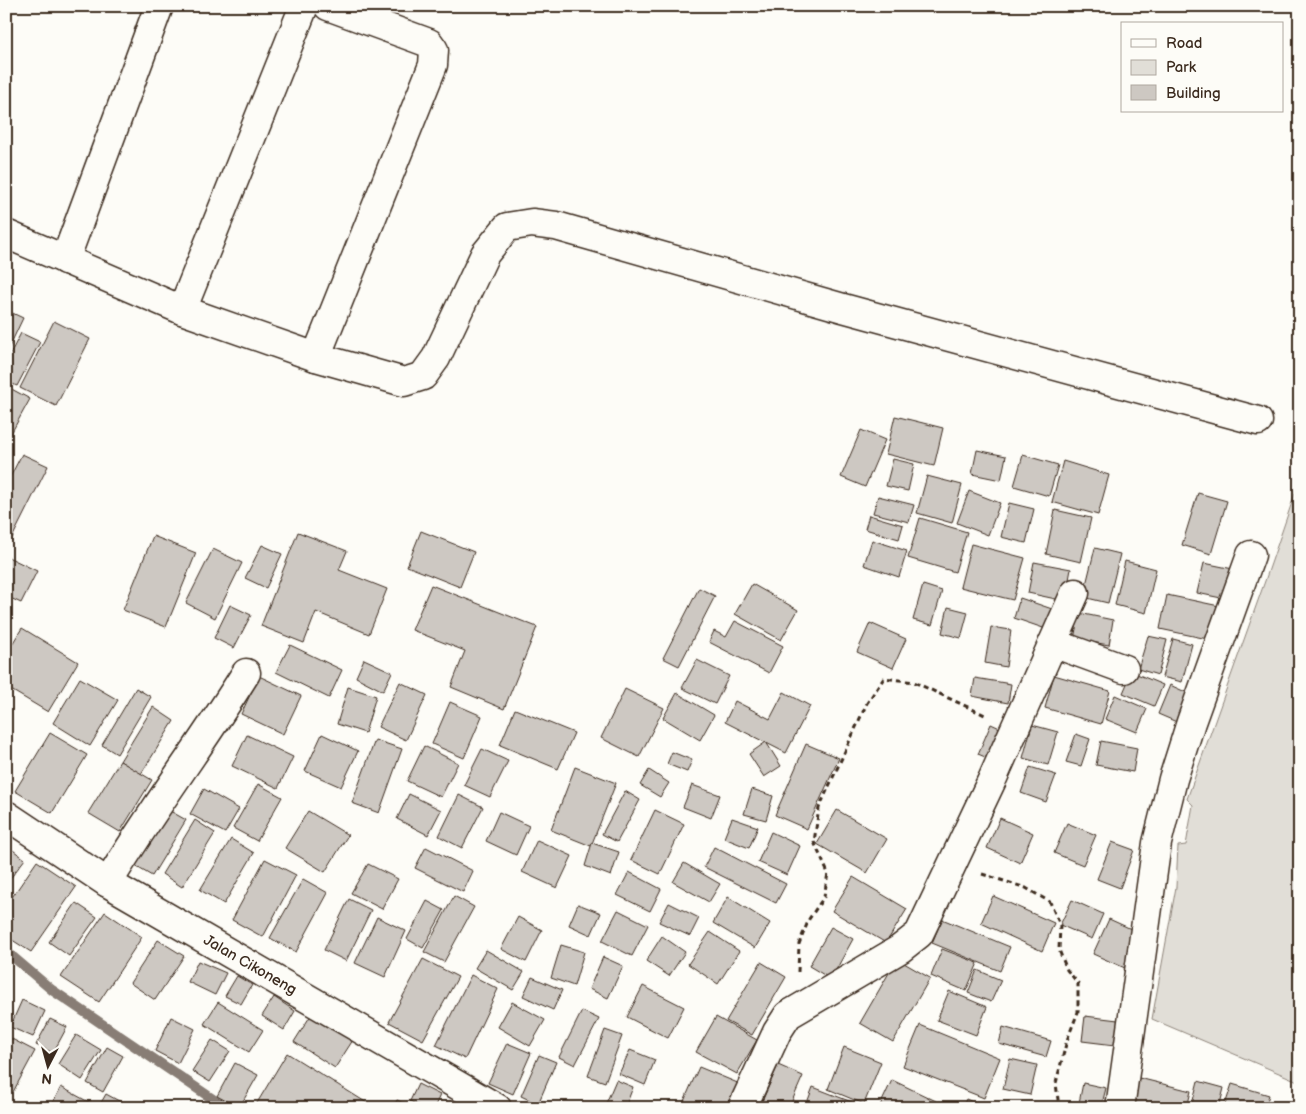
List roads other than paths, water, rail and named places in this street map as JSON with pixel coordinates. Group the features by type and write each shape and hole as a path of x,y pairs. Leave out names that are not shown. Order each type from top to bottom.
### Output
{"street":[{"path":"65,260 158,6"},
{"path":"182,310 304,6"},
{"path":"316,357 433,65 434,58 434,50 429,43 328,6"},
{"path":"6,234 182,310 316,357 404,382 423,376 436,358 485,254 507,227 532,223 556,226 843,308 1258,421"},
{"path":"1120,1108 1157,843 1173,779 1191,722 1251,555"},
{"path":"742,1108 777,1032 788,1014 797,1007 900,949 919,934 953,864 1075,594"},
{"path":"1053,642 1124,669"},
{"path":"108,883 132,843 208,735 246,673"},
{"name":"Jalan Cikoneng","path":"6,815 108,883 498,1108"}],"waterway":[{"path":"6,951 52,990 226,1108"}]}
